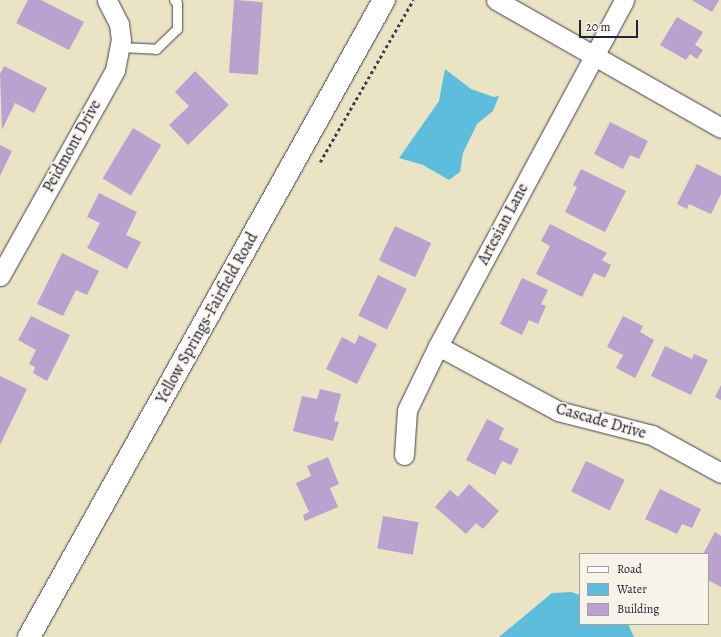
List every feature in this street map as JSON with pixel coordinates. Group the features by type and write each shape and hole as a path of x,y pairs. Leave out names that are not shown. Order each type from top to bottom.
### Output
{"main road":[{"name":"Yellow Springs-Fairfield Road","path":"29,637 384,0"}],"street":[{"path":"496,0 592,56 721,128"},
{"name":"Artesian Lane","path":"404,455 407,410 438,346 592,56 624,0"},
{"name":"Peidmont Drive","path":"0,276 115,70 121,47 119,24 110,5"},
{"name":"Cascade Drive","path":"438,346 558,411 652,435 721,473"}],"lane":[{"path":"121,47 156,50 177,29 177,3 174,0"}],"water":[{"path":"445,69 471,89 494,97 499,96 493,111 477,124 463,153 460,172 449,180 423,165 399,158 439,101"},
{"path":"571,592 579,595 579,625 628,625 634,637 499,637 552,593"}],"building":[{"path":"28,0 41,0 84,22 69,50 16,23"},
{"path":"234,0 263,2 258,75 229,73"},
{"path":"692,0 719,0 712,12"},
{"path":"677,17 703,32 695,45 703,50 697,59 690,54 686,60 660,45"},
{"path":"4,66 47,88 34,113 15,103 2,130 0,74"},
{"path":"195,71 229,105 188,145 169,125 189,106 175,92"},
{"path":"610,122 648,141 639,159 630,155 623,169 594,154"},
{"path":"133,128 161,145 131,196 103,179"},
{"path":"0,145 12,151 0,176"},
{"path":"697,164 721,176 721,194 711,214 689,204 687,209 677,204"},
{"path":"581,169 626,191 605,232 565,212 577,187 573,185"},
{"path":"99,193 137,212 126,235 141,242 127,269 87,248 100,223 87,217"},
{"path":"550,224 607,253 602,260 611,265 605,278 594,273 582,297 536,274 550,246 541,241"},
{"path":"395,226 431,243 415,277 379,260"},
{"path":"62,253 99,271 87,295 76,290 63,316 37,304"},
{"path":"378,275 407,289 387,329 358,315"},
{"path":"522,278 548,290 541,304 546,306 538,324 529,320 522,335 500,324"},
{"path":"31,316 70,335 47,381 33,373 35,367 29,364 36,350 18,340"},
{"path":"623,316 643,326 640,332 654,340 635,378 616,368 623,355 607,347"},
{"path":"359,335 377,344 357,384 326,369 342,337 355,344"},
{"path":"665,346 692,359 694,354 708,360 691,395 651,376"},
{"path":"0,376 27,389 0,445"},
{"path":"721,385 721,400 715,397"},
{"path":"320,389 341,394 334,421 339,422 333,441 293,431 302,396 317,399"},
{"path":"487,419 504,428 499,439 519,449 511,465 502,461 495,475 466,460"},
{"path":"328,457 339,484 330,488 338,507 305,521 303,515 309,512 296,483 311,476 307,466"},
{"path":"586,461 625,480 610,510 571,492"},
{"path":"469,484 499,511 483,529 476,523 466,534 435,507 450,490 458,497"},
{"path":"660,489 701,509 692,528 682,524 677,534 645,519"},
{"path":"383,516 418,522 413,555 377,548"},
{"path":"715,532 721,536 721,587 709,581 709,553 704,553"}]}
